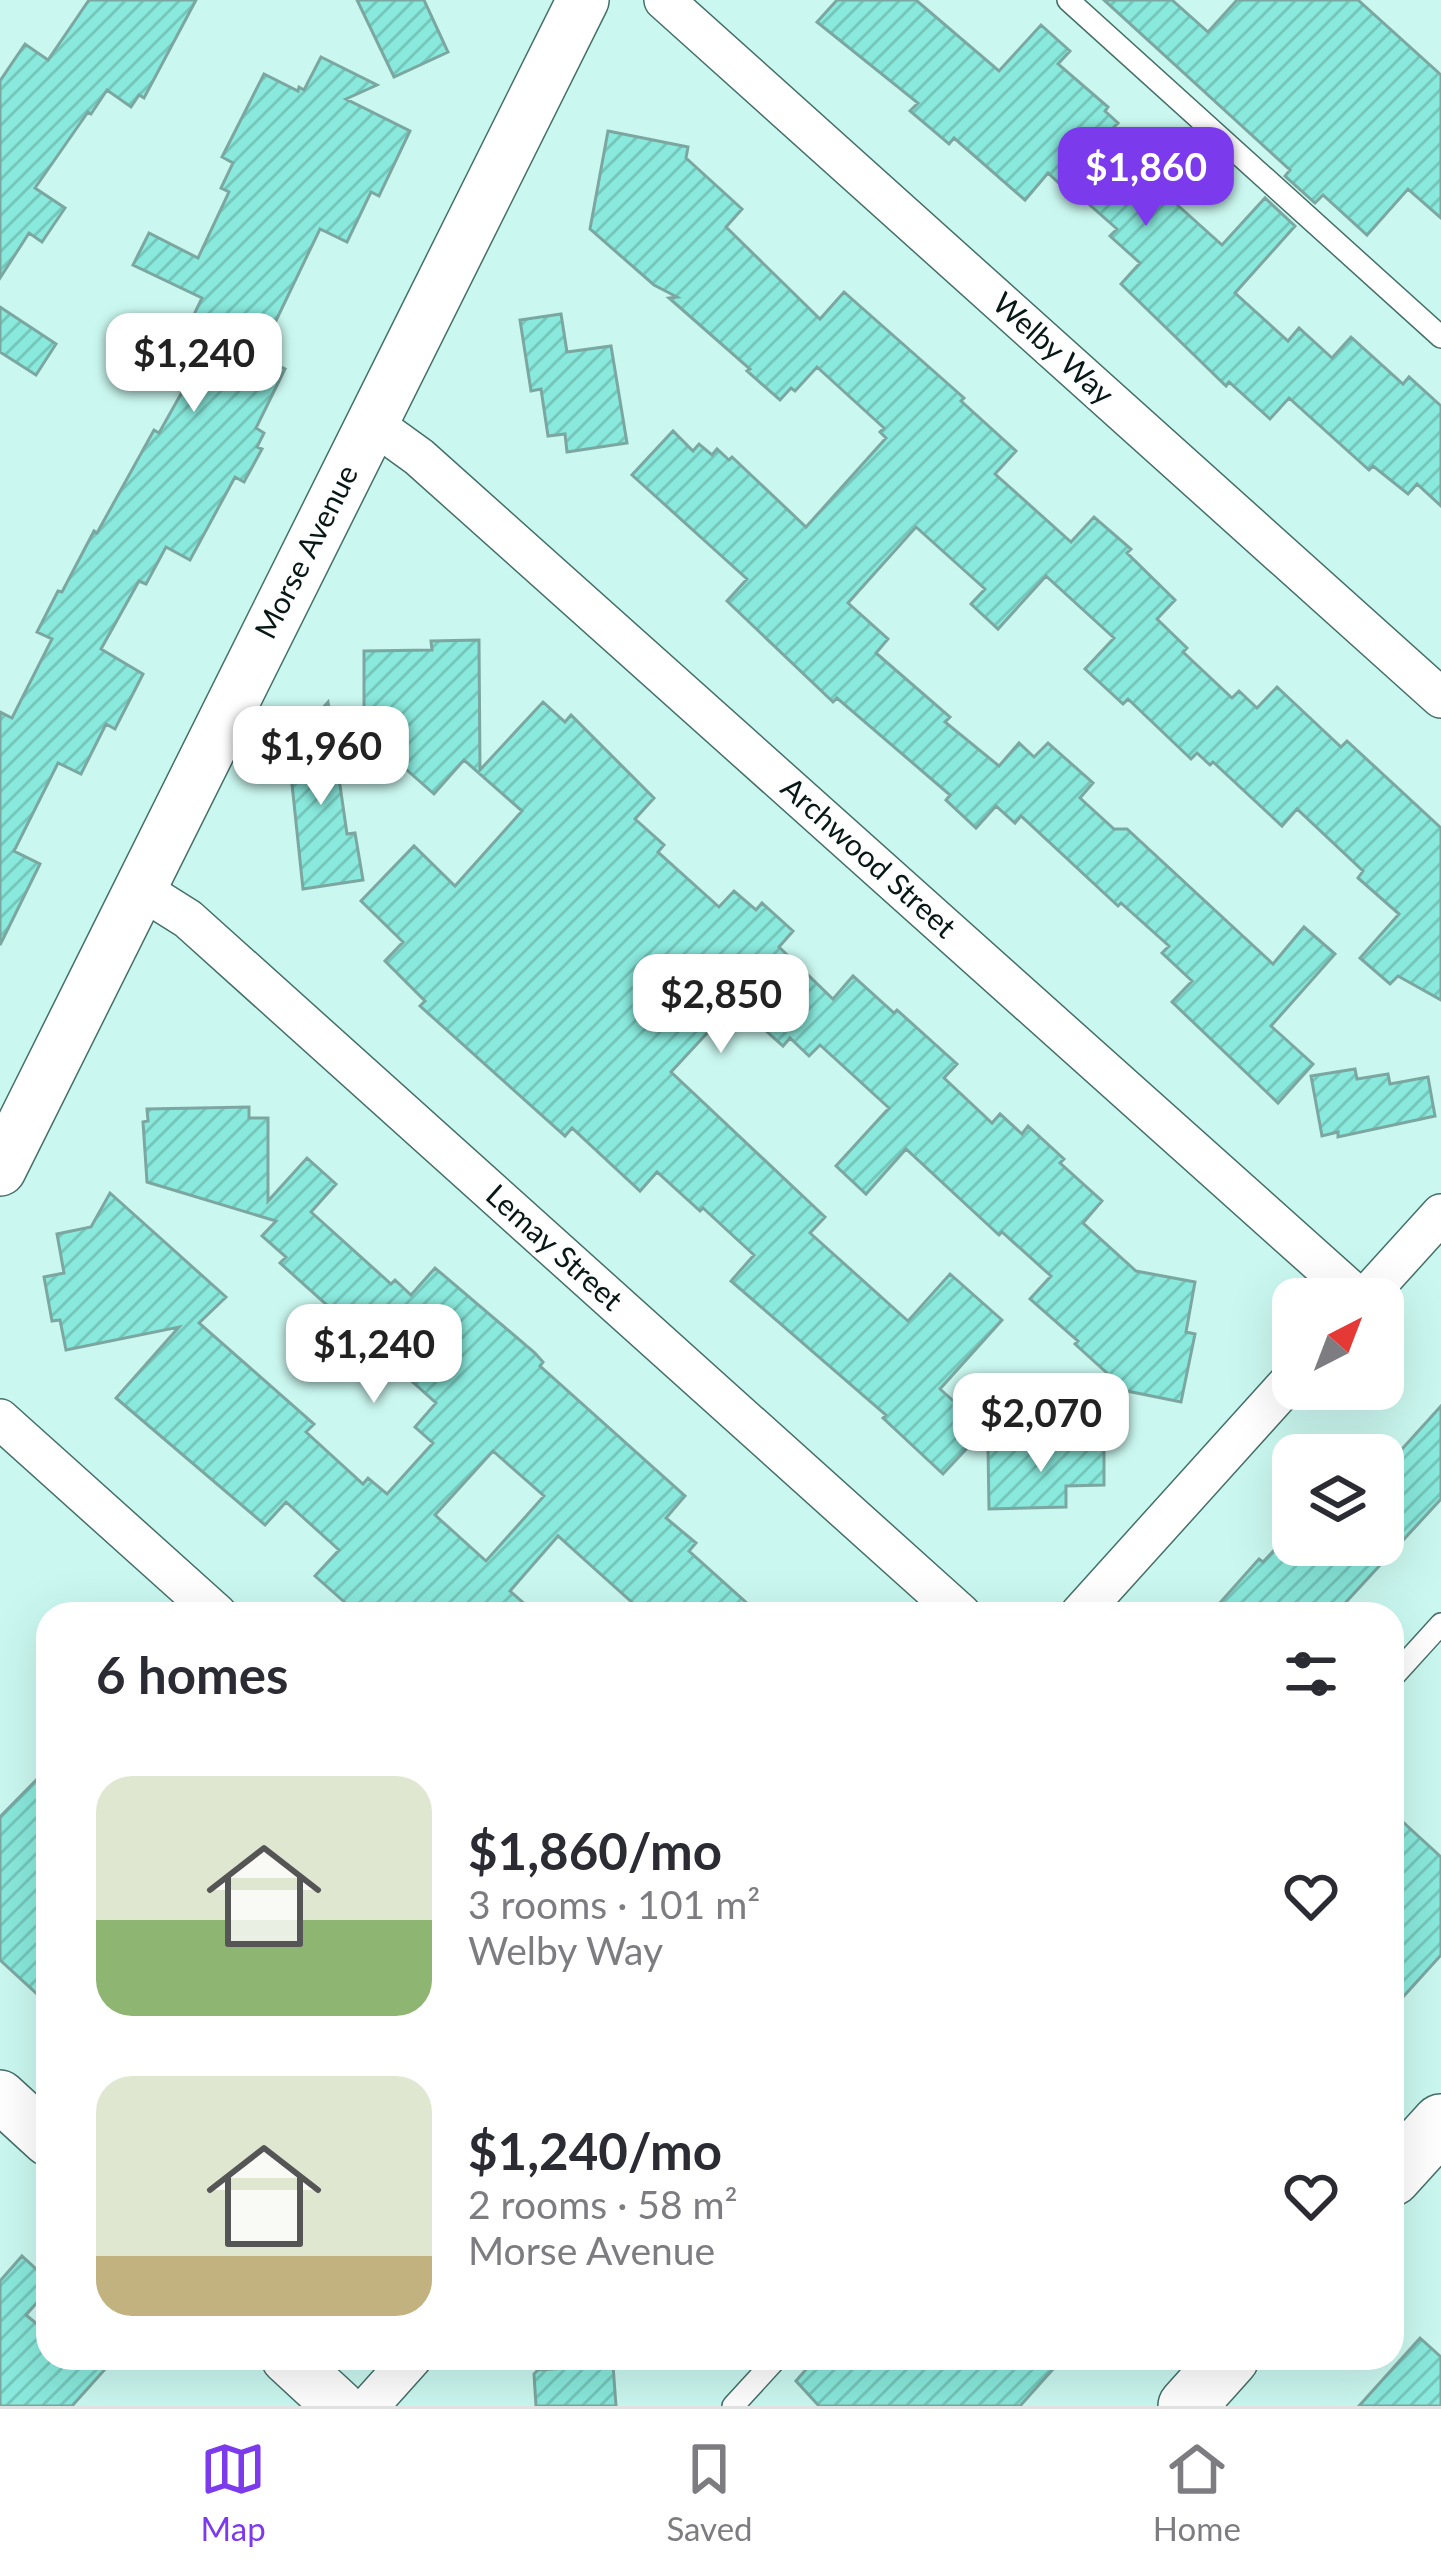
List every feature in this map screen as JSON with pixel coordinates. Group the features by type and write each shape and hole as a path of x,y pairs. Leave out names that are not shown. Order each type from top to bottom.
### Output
{"main road":[{"path":"1404,2164 1441,2122"},
{"path":"1186,2406 1219,2370"}],"street":[{"name":"Morse Avenue","path":"0,1170 583,0"},
{"name":"Welby Way","path":"664,0 1441,698"},
{"name":"Archwood Street","path":"372,423 419,457 1338,1278"},
{"name":"Lemay Street","path":"142,890 205,934 948,1602"},
{"path":"1382,1278 1441,1214"},
{"path":"1091,1602 1272,1401"},
{"path":"0,1419 205,1602"},
{"path":"0,2096 36,2129"},
{"path":"300,2370 339,2406"},
{"path":"369,2406 401,2370"}],"lane":[{"path":"1068,0 1441,337"},
{"path":"1404,1665 1441,1624"},
{"path":"734,2406 766,2370"}],"building":[{"path":"89,0 196,0 144,98 139,95 131,107 107,90 88,112 35,188 65,208 42,242 29,233 0,278 0,81 25,44 48,60"},
{"path":"357,0 424,0 448,52 394,77"},
{"path":"837,0 916,0 999,71 1041,25 1070,51 1058,64 1108,107 1105,111 1118,123 1112,129 1171,183 1163,192 1222,245 1265,198 1295,226 1235,293 1288,341 1299,328 1332,358 1351,337 1403,384 1409,377 1441,406 1441,506 1417,484 1408,494 1373,466 1369,470 1289,398 1270,419 1229,382 1226,386 1121,284 1140,263 1110,236 1117,229 1048,173 1025,200 954,138 949,144 910,111 918,103 817,22"},
{"path":"1104,0 1172,0 1208,32 1237,0 1358,0 1441,75 1441,218 1408,189 1367,235 1323,195 1315,203 1285,176 1290,170"},
{"path":"321,57 377,85 346,99 410,131 379,196 371,192 347,242 320,229 259,356 285,369 256,428 264,433 257,447 262,449 244,482 235,477 190,560 166,547 146,584 139,581 101,649 143,674 115,729 106,724 81,774 58,763 14,851 40,864 0,945 0,712 12,718 52,639 37,632 58,591 62,592 154,430 159,433 195,369 173,358 202,298 133,265 149,233 198,258 229,192 221,188 233,163 222,157 264,74 304,90"},
{"path":"608,131 688,147 686,158 742,209 726,227 820,319 844,292 964,398 961,401 1016,451 995,474 1071,542 1094,517 1131,549 1127,553 1175,600 1157,619 1187,648 1183,652 1232,698 1239,691 1257,708 1277,687 1341,747 1347,741 1441,828 1441,1000 1398,976 1390,984 1360,958 1399,914 1358,878 1363,871 1297,809 1282,826 1213,762 1210,765 1197,753 1191,759 1128,699 1123,704 1085,669 1114,638 1046,576 998,629 971,604 985,589 916,527 848,603 888,639 876,653 950,717 945,722 999,766 1019,743 1034,757 1048,743 1093,783 1080,798 1114,829 1127,829 1273,964 1304,927 1335,954 1271,1026 1313,1064 1278,1103 1172,1002 1192,981 1162,953 1169,946 1121,903 1118,906 1021,816 1015,823 996,806 976,828 946,800 950,795 837,698 833,702 727,601 747,579 632,475 673,431 693,451 699,444 712,455 717,449 729,460 732,457 806,527 886,438 880,432 884,428 817,367 780,400 669,298 677,297 654,285 590,229"},
{"path":"0,307 56,344 36,375 0,352"},
{"path":"561,314 567,352 611,346 627,443 567,452 565,434 548,436 541,389 531,391 520,320"},
{"path":"479,640 480,770 543,702 565,722 571,715 654,798 635,819 664,845 658,852 719,907 734,891 756,910 762,903 793,931 779,947 833,999 853,976 894,1013 897,1010 957,1064 944,1078 992,1123 1000,1114 1022,1134 1028,1126 1064,1159 1060,1163 1102,1201 1083,1223 1136,1271 1195,1282 1186,1332 1195,1334 1181,1402 1127,1391 1075,1344 1078,1341 1030,1299 1051,1276 906,1149 866,1194 836,1166 889,1108 820,1045 809,1056 790,1038 783,1046 735,1003 671,1072 825,1217 810,1233 908,1321 950,1274 1002,1320 940,1389 985,1429 943,1474 883,1418 886,1415 731,1281 754,1255 703,1208 700,1211 657,1172 640,1191 572,1128 565,1136 420,1006 425,1001 385,961 403,942 361,901 414,846 455,886 522,811 464,760 434,794 364,732 364,651 432,650 431,641"},
{"path":"328,702 347,834 355,833 363,880 303,889 288,746"},
{"path":"1355,1069 1357,1079 1388,1074 1390,1084 1428,1077 1435,1116 1338,1137 1338,1132 1322,1136 1311,1076"},
{"path":"249,1107 249,1118 268,1118 268,1201 307,1158 336,1184 311,1212 391,1284 395,1280 411,1295 435,1268 535,1353 543,1362 540,1366 685,1496 666,1518 696,1543 689,1551 746,1602 632,1602 558,1536 510,1591 522,1602 344,1602 315,1576 339,1550 286,1502 265,1525 116,1398 179,1327 66,1350 60,1320 52,1321 44,1277 64,1273 57,1234 91,1227 110,1193 226,1297 199,1323 314,1424 306,1432 363,1484 368,1478 387,1494 433,1443 415,1427 436,1403 280,1263 286,1257 262,1236 276,1221 147,1182 143,1122 148,1121 147,1109","holes":["493,1451 544,1496 486,1561 435,1515"]},
{"path":"1441,1406 1441,1499 1404,1539 1404,1447"},
{"path":"1104,1445 1104,1485 1066,1486 1066,1507 989,1509 988,1448"},
{"path":"1272,1552 1272,1566 1379,1566 1346,1602 1221,1602 1259,1559 1263,1562"},
{"path":"36,1780 36,1993 0,1960 0,1817"},
{"path":"1404,1823 1441,1857 1441,1955 1404,1996"},
{"path":"22,2256 36,2269 36,2304 26,2315 36,2323 36,2370 104,2370 72,2406 0,2406 0,2281"},
{"path":"1420,2338 1441,2357 1441,2406 1359,2406 1391,2370 1404,2370 1404,2356"},
{"path":"538,2370 613,2370 616,2406 536,2406 534,2374"},
{"path":"806,2370 1052,2370 1020,2406 819,2406 796,2381"}]}
